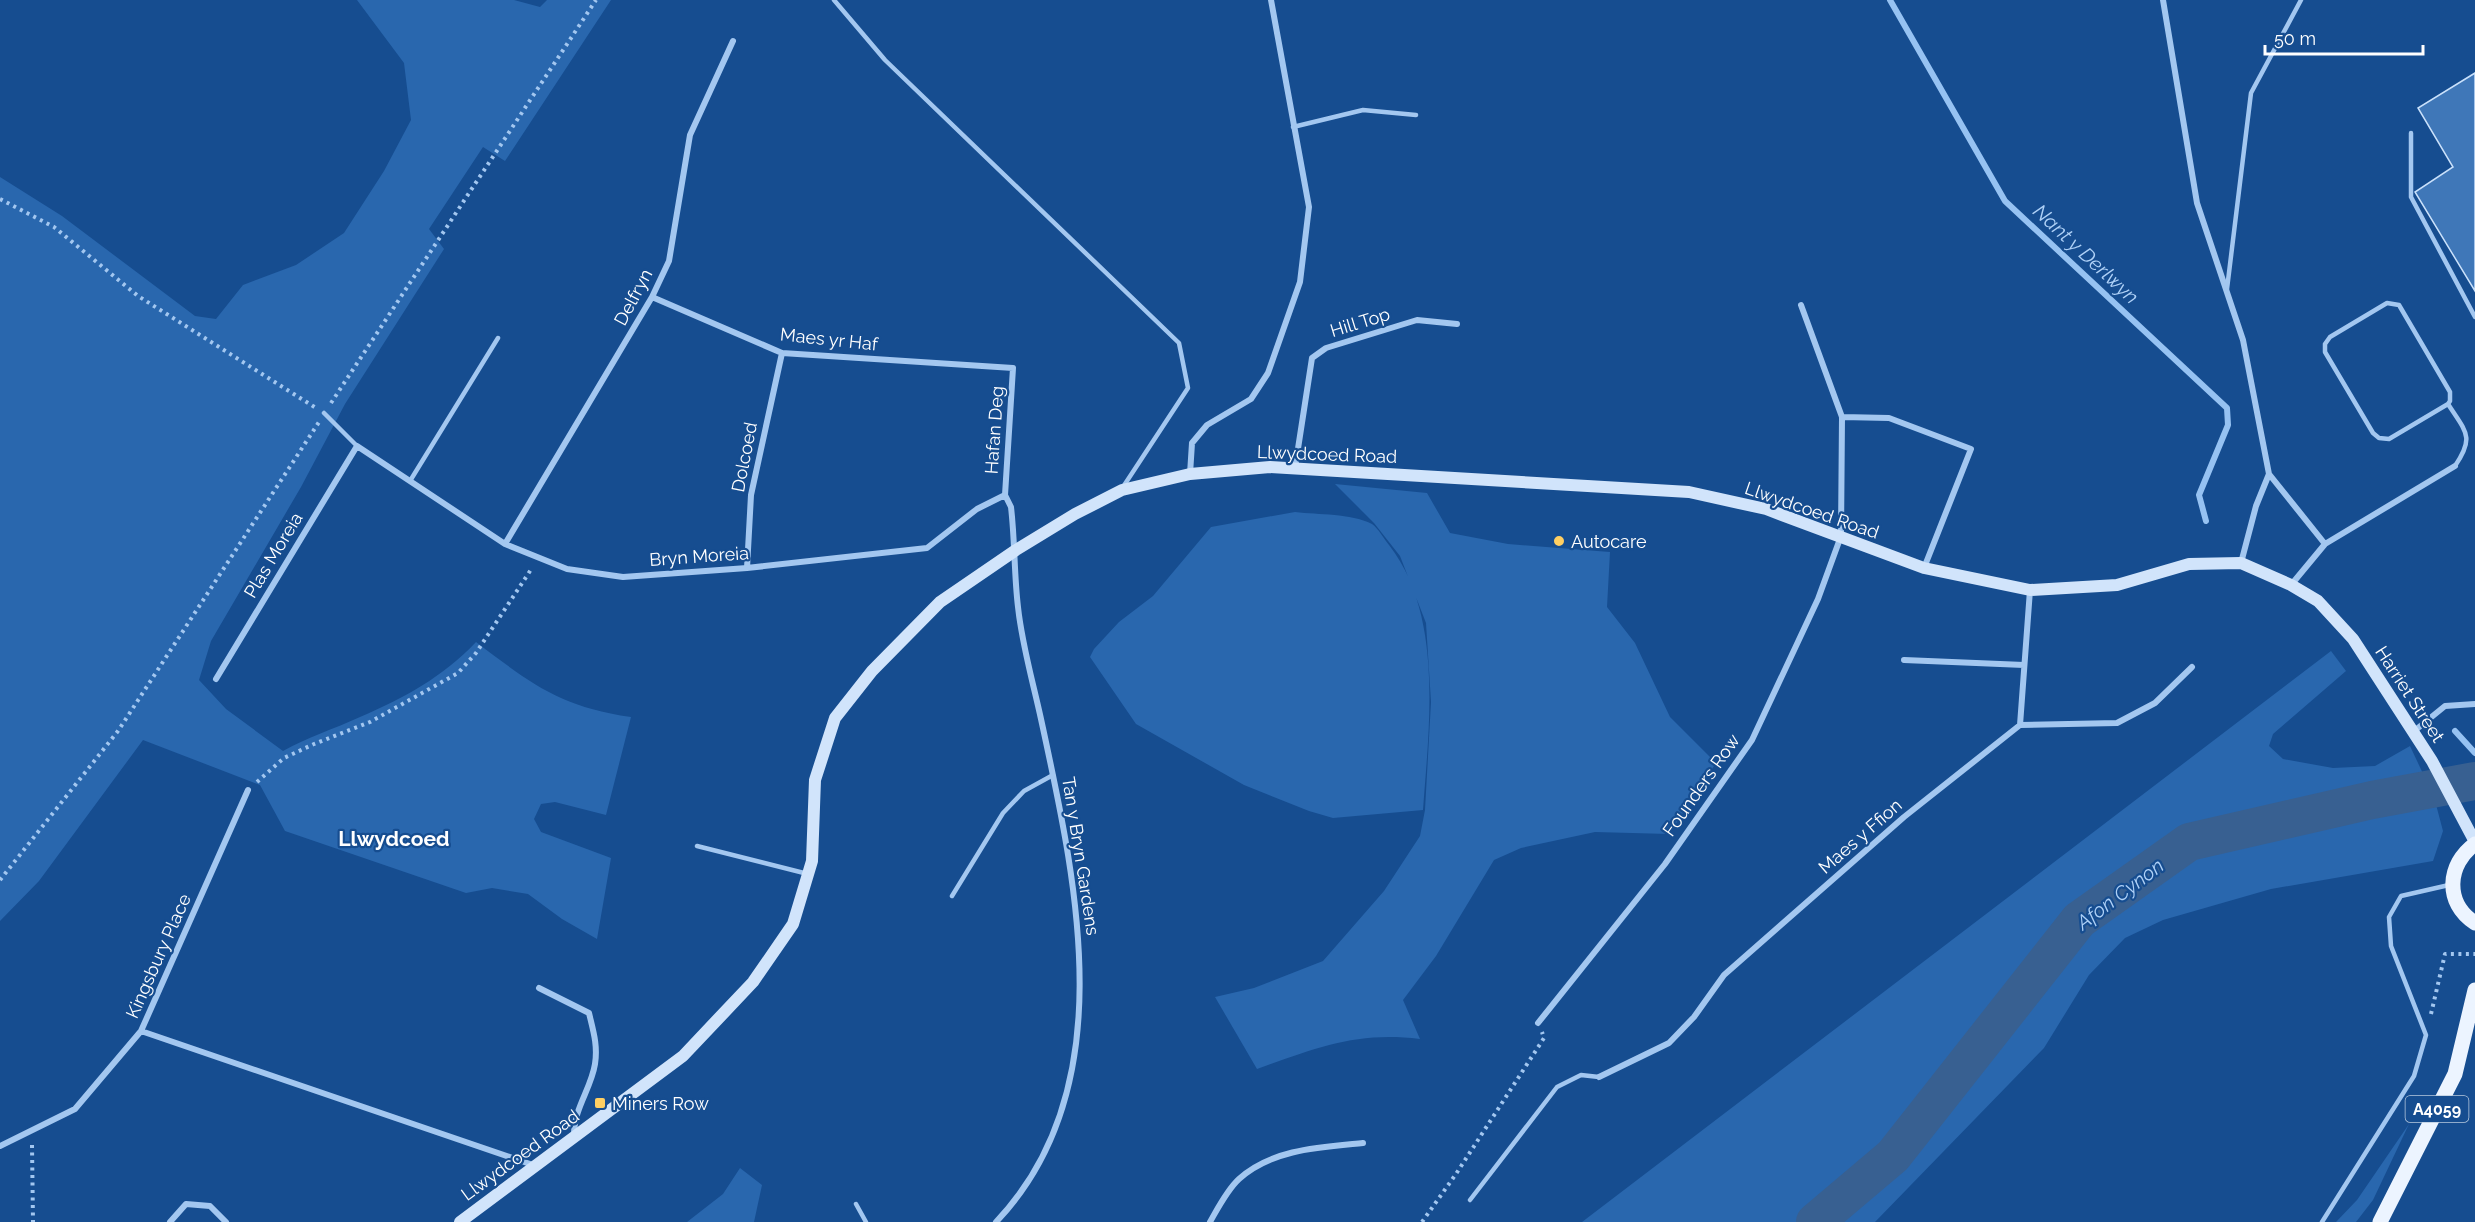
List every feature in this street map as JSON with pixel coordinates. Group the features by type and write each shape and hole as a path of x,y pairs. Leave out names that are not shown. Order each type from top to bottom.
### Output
{"main road":[{"name":"Llwydcoed Road","path":"460,1222 533,1165 574,1139 683,1056 753,982 793,924 812,861 815,780 836,718 872,671 940,602 1016,550 1075,514 1122,490 1190,474 1270,467 1689,492 1766,509 1924,568 2030,590 2117,585 2189,564 2241,563 2291,585"},
{"name":"Harriet Street","path":"2291,585 2318,601 2353,639 2433,761 2475,843"},
{"path":"2475,843 2458,860 2452,884 2454,899 2462,912 2475,923"},
{"name":"A4059","path":"2380,1222 2455,1074 2475,990"}],"street":[{"path":"1190,474 1192,443 1207,425 1251,399 1268,373 1300,282 1309,207 1271,0"},
{"path":"2163,0 2197,203 2243,340 2269,474 2325,543"},
{"name":"Delfryn","path":"505,544 652,297 669,261 690,135 733,41"},
{"name":"Maes yr Haf","path":"652,297 782,353 1013,368"},
{"path":"1801,305 1842,417 1889,418 1971,449 1924,568"},
{"name":"Hill Top","path":"1295,468 1312,358 1326,348 1417,320 1457,324"},
{"name":"Dolcoed","path":"747,568 750,495 782,353"},
{"name":"Hafan Deg","path":"1005,495 1013,368"},
{"name":"Founders Row","path":"1538,1023 1665,864 1752,740 1818,599 1840,536 1842,417"},
{"name":"Bryn Moreia","path":"357,446 505,544 567,569 623,577 747,568 927,548 978,509 1005,495"},
{"name":"Plas Moreia","path":"216,679 357,446"},
{"path":"2291,585 2325,543 2455,466"},
{"path":"2241,563 2256,506 2269,474"},
{"path":"1005,495 1011,507 1016,550"},
{"name":"Tan y Bryn Gardens","path":"996,1222 1020,1197 1042,1158 1067,1100 1078,1032 1080,933 1053,775 1018,607 1016,550"},
{"path":"2030,590 2020,725 2117,723 2155,703 2192,667"},
{"path":"1904,660 2024,665"},
{"path":"2414,732 2445,706 2475,704"},
{"name":"Maes y Ffion","path":"1599,1077 1669,1043 1694,1017 1724,975 1904,817 2020,725"},
{"name":"Kingsbury Place","path":"0,1146 75,1109 141,1031 248,790"},
{"path":"539,988 589,1013 597,1041 595,1065 574,1119 574,1139"},
{"path":"141,1031 533,1165"},
{"path":"1210,1222 1237,1180 1263,1161 1317,1148 1363,1143"},
{"path":"170,1222 186,1204 210,1206 226,1222"}],"lane":[{"path":"834,0 885,60 1179,343 1188,388 1122,490"},
{"path":"2227,291 2251,93 2301,0"},
{"path":"1293,127 1364,110 1416,115"},
{"path":"2411,133 2411,197 2475,317"},
{"path":"2448,404 2389,439 2379,438 2373,433 2325,352 2325,344 2330,337 2386,303 2399,305 2450,392 2448,404 2470,441 2468,450"},
{"path":"410,481 498,338"},
{"path":"324,413 357,446"},
{"path":"2455,466 2468,450 2475,446"},
{"path":"952,896 1004,813 1024,790 1053,775"},
{"path":"697,846 808,873"},
{"path":"2322,1222 2415,1076 2426,1035 2391,946 2389,917 2401,896 2452,884"},
{"path":"1470,1200 1557,1087 1581,1075 1599,1077"},
{"path":"856,1204 866,1222"}],"path":[{"path":"0,880 118,731 596,0"},
{"path":"0,199 54,227 138,296 324,413"},
{"path":"248,790 284,758 370,722 458,674 476,653 539,558"},
{"path":"2426,1035 2445,954 2475,954"},
{"path":"1422,1222 1456,1174 1544,1038 1538,1023"},
{"path":"32,1130 33,1222"}],"shaded area":[{"path":"357,0 514,0 540,7 547,0 611,0 505,161 483,147 429,229 444,249 345,404 301,487 211,641 199,680 226,709 283,751 376,710 422,686 450,666 476,642 548,692 584,707 631,717 606,815 555,802 541,804 534,819 541,832 611,858 597,939 562,919 528,894 492,888 466,893 285,831 260,785 143,740 39,881 0,921 0,177 62,216 195,316 216,319 243,285 296,265 344,233 384,171 411,120 404,63"},
{"path":"1335,484 1427,493 1450,533 1508,544 1610,552 1607,607 1635,643 1670,717 1716,763 1669,834 1595,832 1521,848 1494,860 1436,956 1403,1000 1420,1039 1376,1037 1356,1039 1318,1048 1257,1069 1215,997 1254,988 1323,961 1384,891 1420,836 1425,810 1431,702 1426,623 1400,556 1374,523"},
{"path":"1295,512 1344,516 1372,524 1389,545 1406,573 1418,605 1426,638 1429,673 1428,743 1423,810 1333,818 1244,785 1136,724 1090,657 1094,649 1119,622 1153,596 1211,527"},
{"path":"2331,651 2346,671 2273,734 2269,746 2283,759 2333,768 2375,766 2410,746 2434,797 2443,831 2433,861 2271,889 2163,920 2125,938 2089,975 2044,1048 1875,1222 1582,1222"},
{"path":"2409,1124 2373,1200 2356,1222 2336,1222 2357,1200"},
{"path":"740,1168 762,1185 754,1222 687,1222 723,1194"}],"building":[{"path":"2475,73 2475,291 2415,192 2453,167 2418,108"}],"waterway":[{"name":"Nant y Derlwyn","path":"1890,0 2005,201 2227,408 2228,425 2199,495 2206,521"},
{"name":"Nant y Derlwyn","path":"2455,731 2475,753"},
{"name":"Afon Cynon","path":"1815,1222 1893,1156 2079,920 2189,842 2372,800 2475,781"}],"place":[{"name":"Autocare","path":"1559,541"},
{"name":"Miners Row","path":"600,1103"}],"district":[{"name":"Llwydcoed","path":"394,838"}]}
